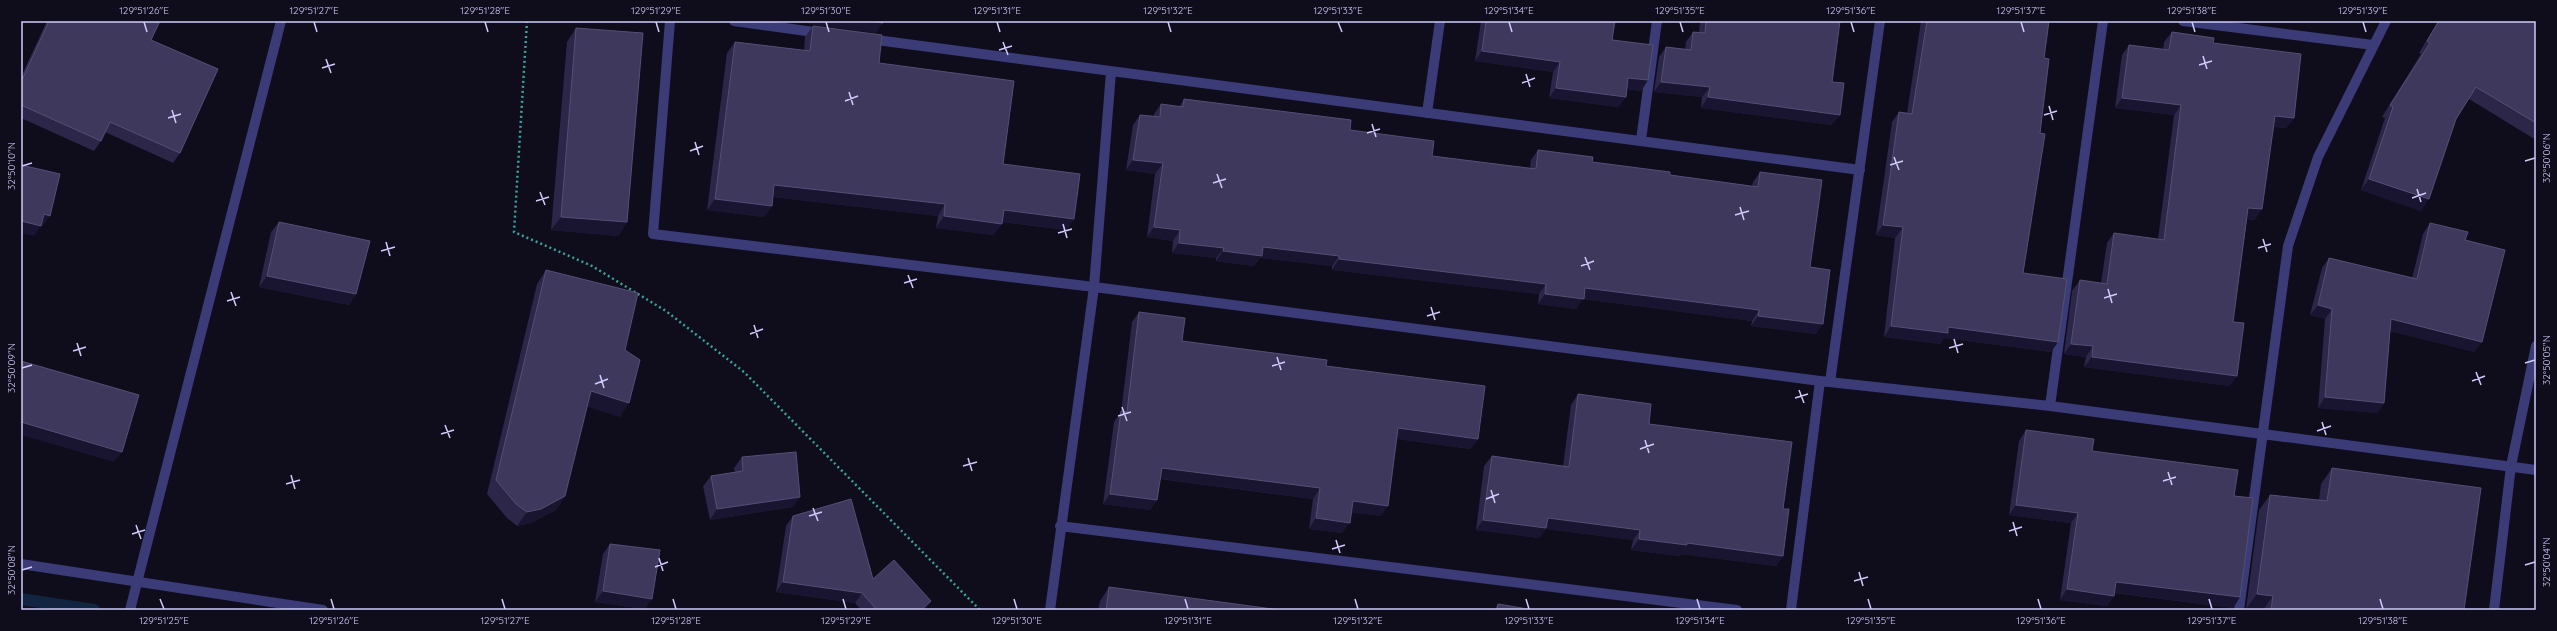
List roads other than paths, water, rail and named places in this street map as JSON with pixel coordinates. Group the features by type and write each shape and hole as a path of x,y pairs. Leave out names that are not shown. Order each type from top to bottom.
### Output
{"street":[{"path":"131,607 281,21"},
{"path":"670,21 653,234 1094,287 1825,381 2050,406 2536,470"},
{"path":"734,21 828,34"},
{"path":"1427,113 1440,21"},
{"path":"1641,140 1657,21"},
{"path":"1791,610 1825,381 1860,170 1880,21"},
{"path":"2050,406 2103,21"},
{"path":"2183,21 2373,45"},
{"path":"2239,610 2261,433 2288,246 2318,157 2386,21"},
{"path":"860,38 1860,170"},
{"path":"1050,610 1060,526 1094,287 1111,72"},
{"path":"2494,610 2511,466 2536,346"},
{"path":"1060,526 1737,610"},
{"path":"21,564 137,583 323,610"}],"waterway":[{"path":"21,599 94,610"}]}
